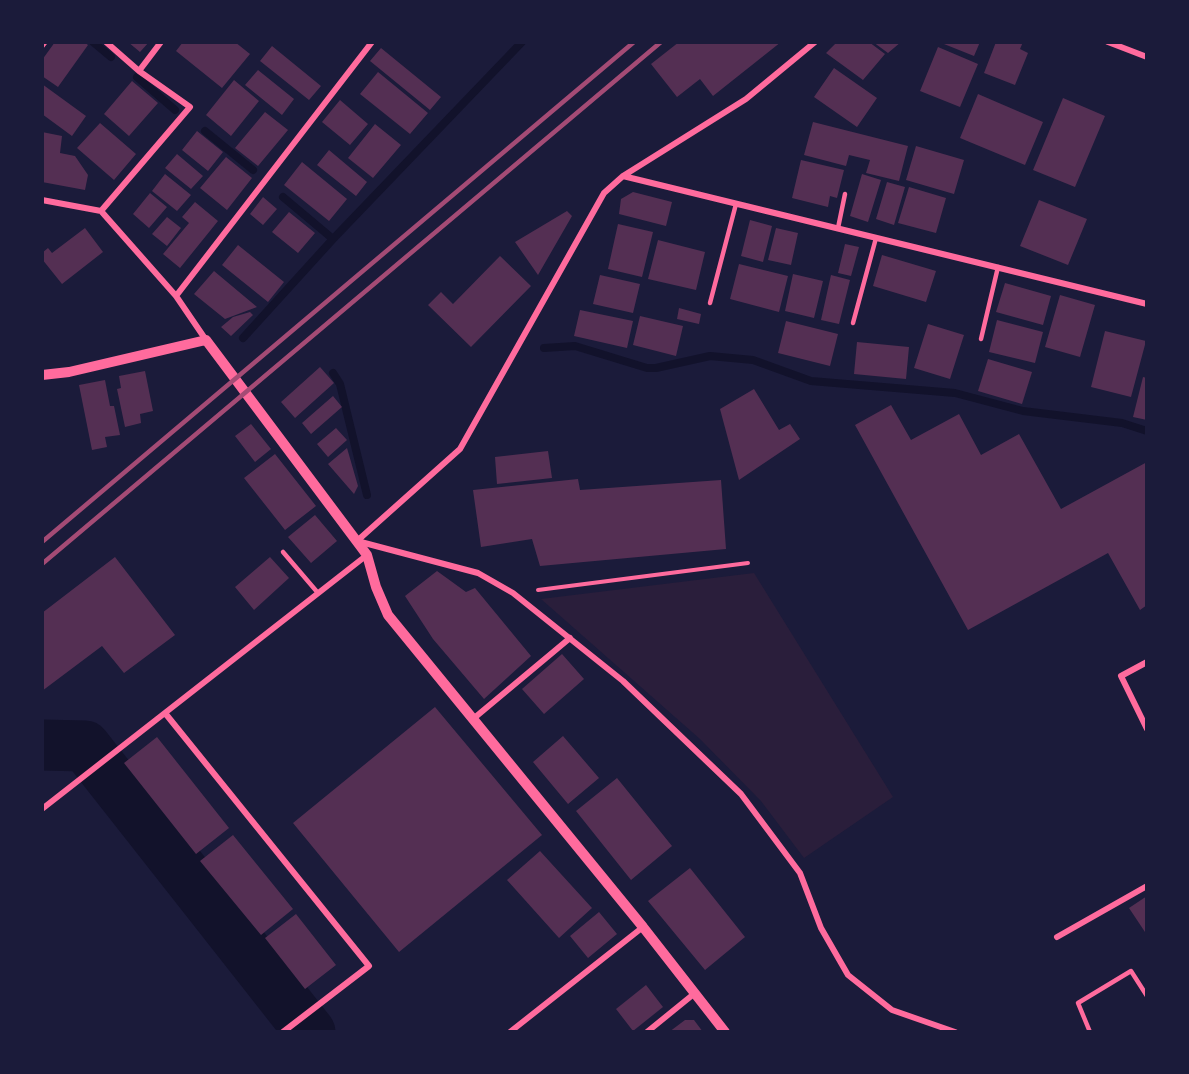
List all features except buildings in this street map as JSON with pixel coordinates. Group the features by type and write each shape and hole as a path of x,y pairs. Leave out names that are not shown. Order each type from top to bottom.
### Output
{"street":[{"path":"101,212 190,107 139,72 106,42"},
{"path":"139,72 161,42"},
{"path":"176,296 372,42"},
{"path":"357,541 460,449 604,193 623,176 746,99 815,42"},
{"path":"1108,42 1147,57"},
{"path":"623,176 1147,304"},
{"path":"42,200 101,212 176,296 206,340 367,555 376,587 388,615 643,927 725,1032"},
{"path":"42,375 69,372 206,340"},
{"path":"357,541 478,573 513,593 623,681 741,794 800,873 821,928 848,975 892,1010 955,1032"},
{"path":"42,808 367,555"},
{"path":"473,719 570,638"},
{"path":"1147,662 1121,676 1147,729"},
{"path":"165,713 369,966 287,1030"},
{"path":"1057,937 1147,886"},
{"path":"510,1032 643,927"},
{"path":"647,1032 695,993"}],"lane":[{"path":"838,228 845,194"},
{"path":"710,303 736,204"},
{"path":"853,323 876,238"},
{"path":"981,339 998,267"},
{"path":"284,552 318,593"},
{"path":"1090,1032 1078,1003 1131,971 1147,996"}],"path":[{"path":"42,47 46,42"},
{"path":"513,593 748,563"}],"shaded area":[{"path":"754,573 893,797 804,858 761,801 700,739 541,599"}],"waterway":[{"path":"93,42 111,57"},
{"path":"243,338 333,239 522,42"},
{"path":"137,77 175,110"},
{"path":"205,131 253,170"},
{"path":"283,197 333,239"},
{"path":"544,348 575,346 647,368 710,356 753,360 811,381 955,393 1023,411 1122,423 1147,431"},
{"path":"333,373 340,384 367,495"},
{"path":"42,745 85,746 310,1032"}],"railway":[{"path":"42,542 634,42"},
{"path":"42,564 661,42"}]}
